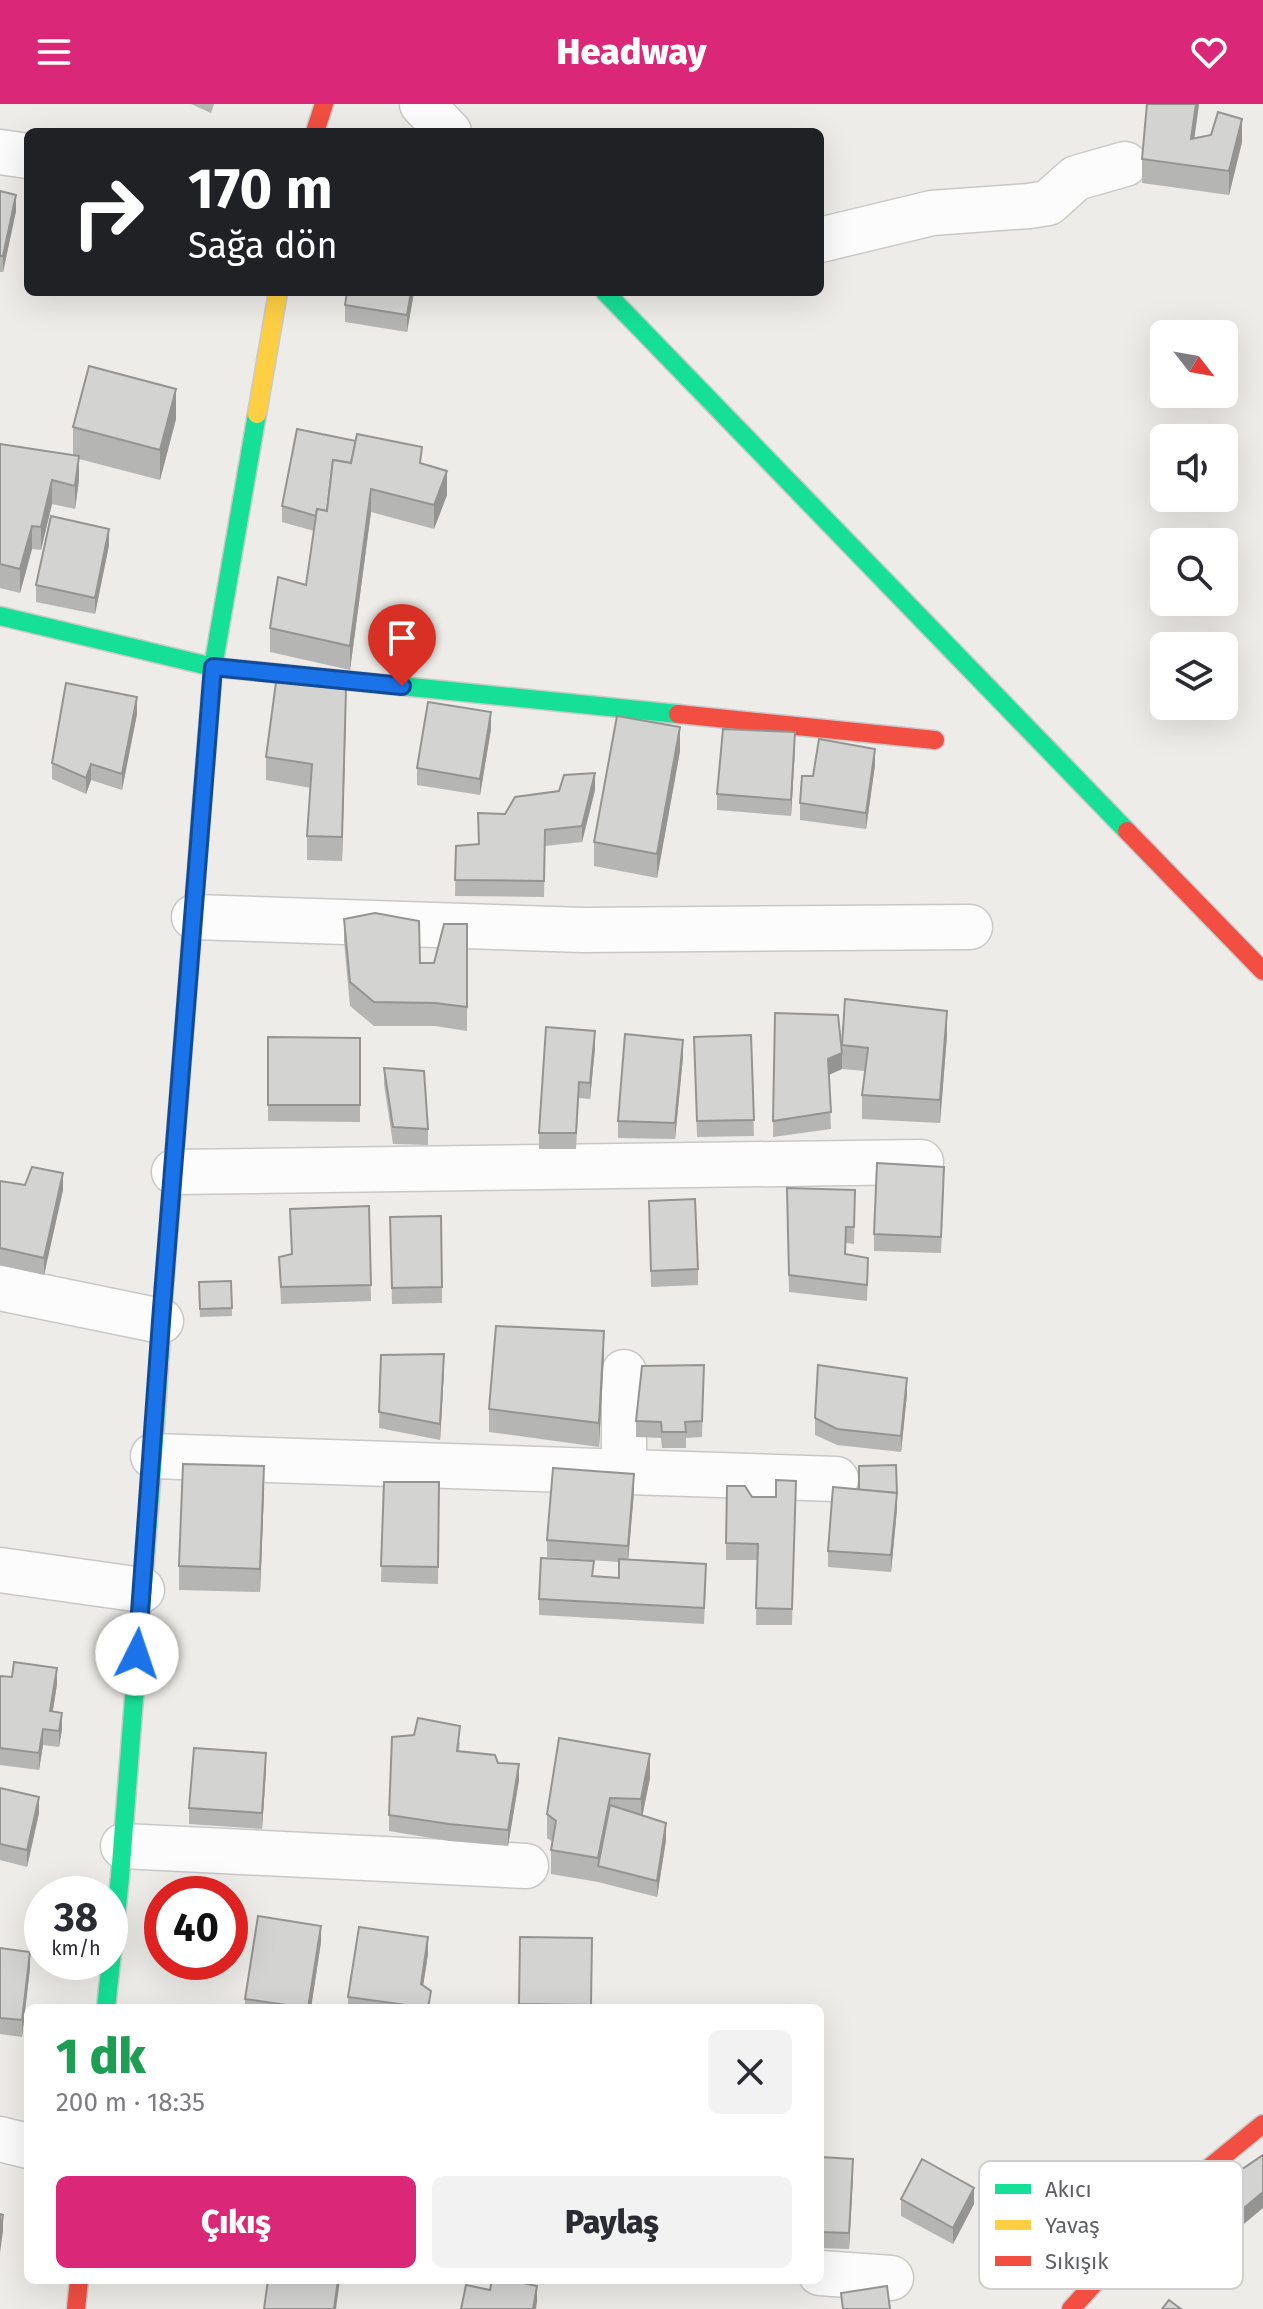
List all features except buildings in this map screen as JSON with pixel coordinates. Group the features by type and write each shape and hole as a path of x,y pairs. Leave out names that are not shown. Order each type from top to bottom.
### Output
{"street":[{"path":"316,128 324,104"},
{"path":"422,104 445,128"},
{"path":"0,152 24,155"},
{"path":"824,239 932,213 1048,203 1076,178 1125,164"},
{"path":"106,2004 123,1846 213,667 277,296"},
{"path":"609,296 1263,971"},
{"path":"0,616 213,667 935,740"},
{"path":"194,917 583,930 970,927"},
{"path":"174,1172 921,1162"},
{"path":"0,1288 161,1321"},
{"path":"624,1372 624,1472"},
{"path":"153,1456 836,1479"},
{"path":"0,1570 142,1590"},
{"path":"123,1846 526,1866"},
{"path":"1218,2161 1263,2124"},
{"path":"0,2139 24,2145"},
{"path":"824,2273 891,2278"},
{"path":"76,2309 79,2284"},
{"path":"1071,2309 1089,2289"}],"traffic: fast":[{"path":"609,296 1127,831"},
{"path":"199,841 213,667 257,414"},
{"path":"0,616 213,667 678,714"},
{"path":"106,2004 120,1877 164,1287"}],"traffic: slow":[{"path":"257,414 277,296"},
{"path":"164,1287 199,841"}],"traffic: jam":[{"path":"316,128 324,104"},
{"path":"678,714 935,740"},
{"path":"1127,831 1263,971"},
{"path":"1218,2161 1263,2124"},
{"path":"76,2309 79,2284"},
{"path":"1071,2309 1089,2289"}],"route":[{"path":"137,1654 213,667 402,686"}]}
